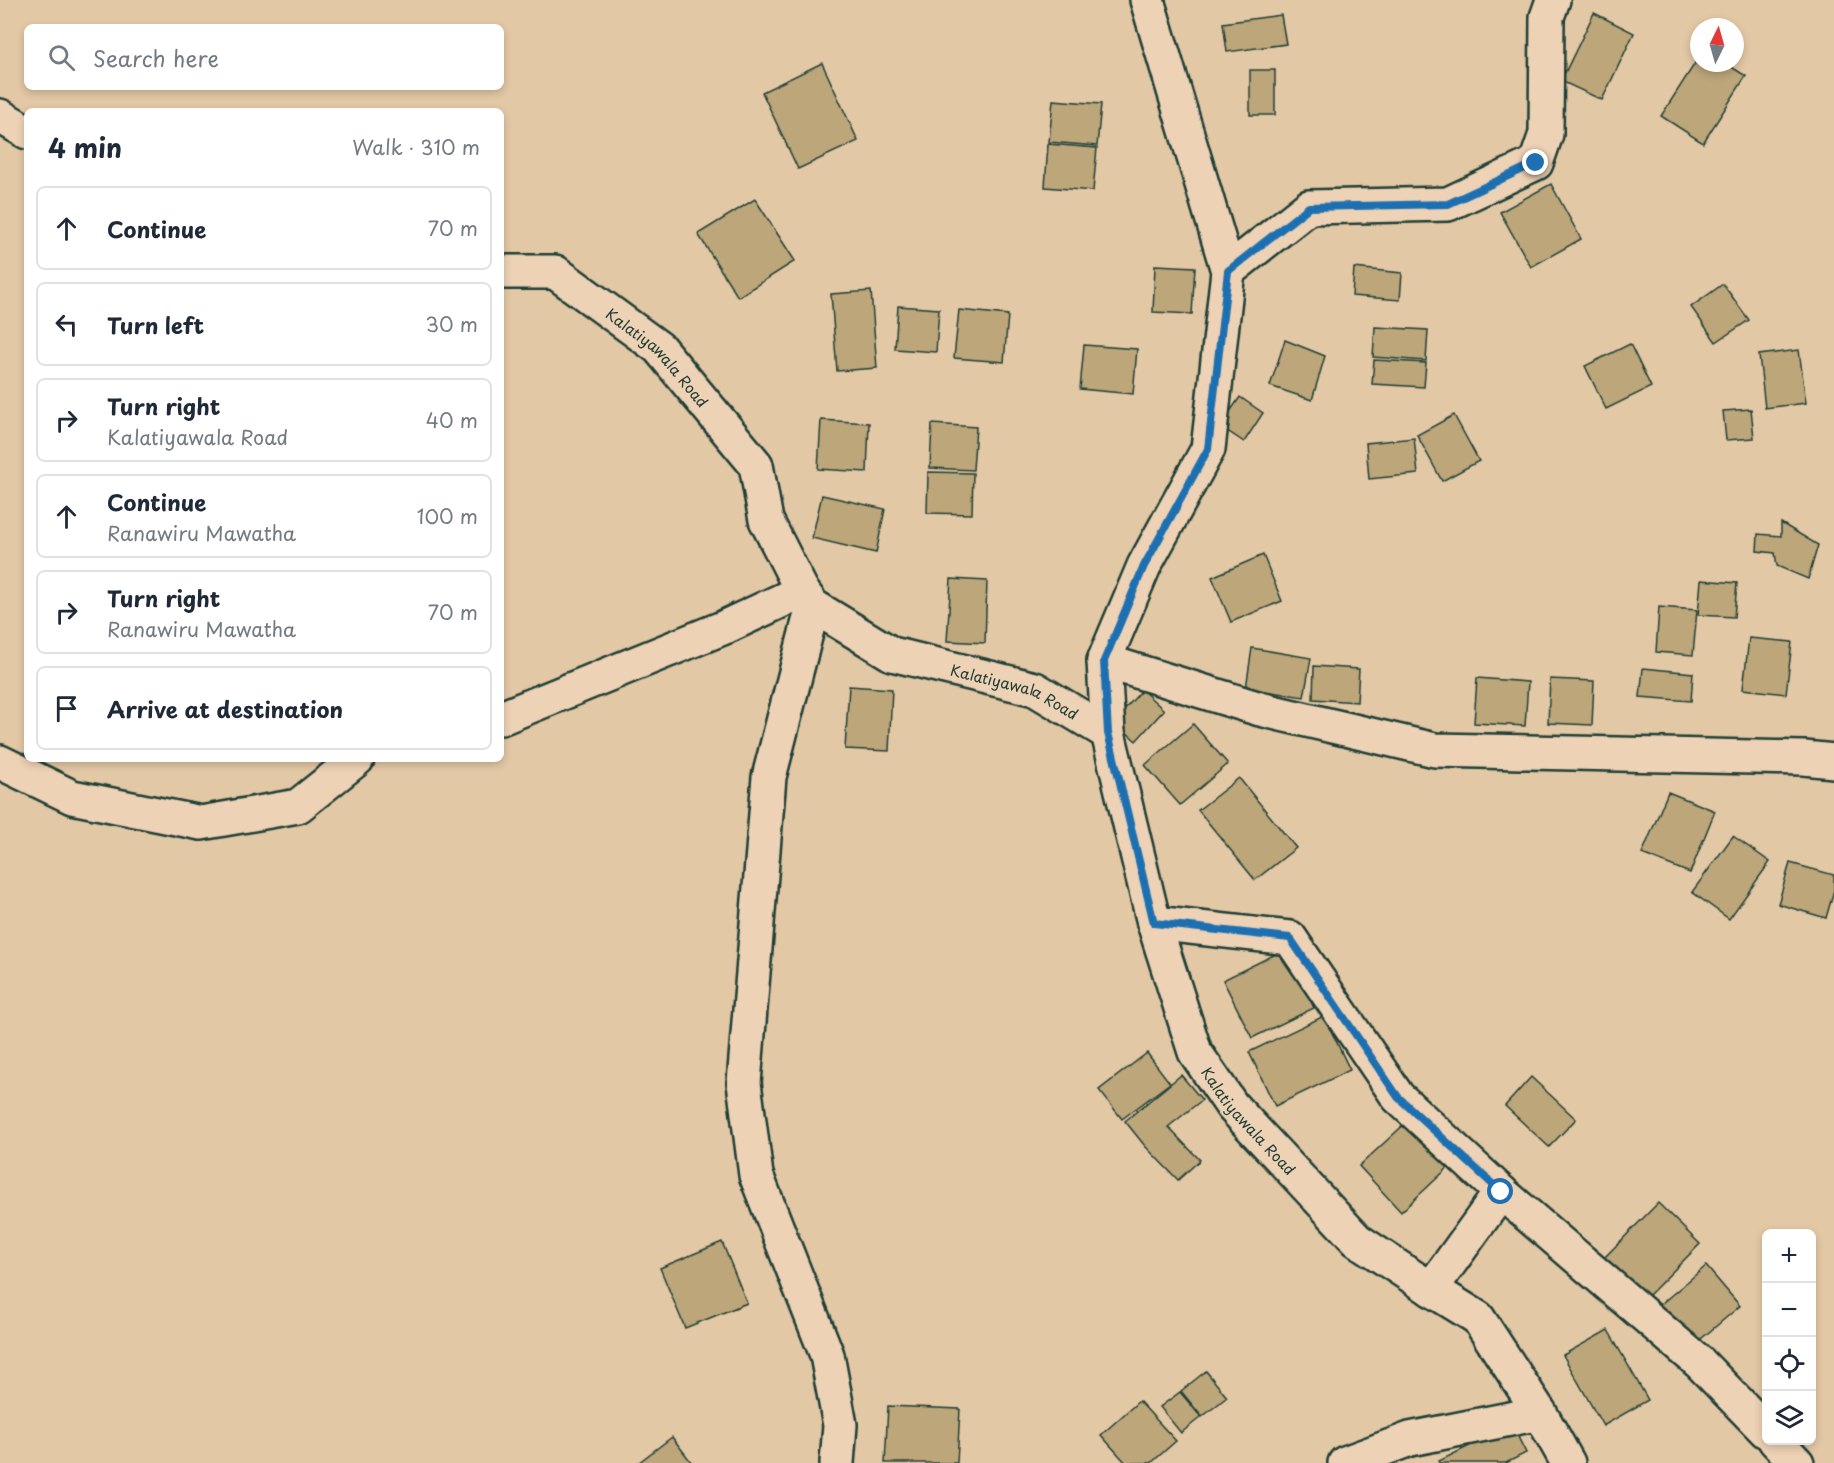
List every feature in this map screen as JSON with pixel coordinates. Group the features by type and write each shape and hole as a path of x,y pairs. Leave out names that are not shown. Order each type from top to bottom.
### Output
{"street":[{"path":"1108,733 1104,661 1144,566 1208,449 1228,271 1147,0"},
{"path":"1228,271 1309,207 1448,204 1536,163 1546,134 1547,16 1553,0"},
{"path":"0,116 24,130"},
{"name":"Kalatiyawala Road","path":"504,272 555,272 659,348 756,465 766,520 807,599 892,654 1035,689 1108,733 1154,923 1195,1053 1232,1106 1357,1240 1478,1318 1540,1413 1568,1463"},
{"path":"504,717 725,627 807,599"},
{"path":"807,599 769,777 744,1083 756,1175 827,1355 840,1425 837,1463"},
{"path":"1104,661 1260,709 1435,750 1804,758 1834,761"},
{"path":"0,762 72,797 201,823 298,806 353,762"},
{"path":"1154,923 1290,938 1398,1097 1501,1192 1700,1363 1762,1426"},
{"path":"1431,1289 1501,1192"},
{"path":"1345,1463 1410,1439 1540,1413"},
{"path":"1780,1445 1797,1463"}],"building":[{"path":"1594,13 1634,33 1602,100 1561,81"},
{"path":"1281,15 1286,44 1227,52 1223,23"},
{"path":"822,63 858,141 798,169 762,92"},
{"path":"1250,70 1275,70 1275,115 1250,115"},
{"path":"1690,71 1740,72 1746,76 1703,143 1661,116"},
{"path":"1053,100 1101,104 1097,146 1049,142"},
{"path":"1048,144 1097,148 1093,191 1045,187"},
{"path":"1551,184 1581,239 1531,267 1500,212"},
{"path":"755,199 795,261 738,297 698,234"},
{"path":"1155,265 1195,267 1192,314 1153,312"},
{"path":"1354,268 1402,273 1400,300 1352,296"},
{"path":"1723,284 1749,320 1716,342 1691,307"},
{"path":"871,291 877,368 837,371 831,294"},
{"path":"898,306 939,309 936,352 895,349"},
{"path":"959,310 1008,315 1004,362 954,358"},
{"path":"1375,327 1428,330 1426,361 1373,357"},
{"path":"1285,340 1325,356 1312,400 1270,386"},
{"path":"1630,344 1651,387 1606,409 1585,366"},
{"path":"1084,345 1137,349 1133,394 1080,389"},
{"path":"1799,350 1806,403 1765,408 1759,355"},
{"path":"1374,360 1426,363 1424,387 1372,384"},
{"path":"1240,397 1263,413 1244,442 1220,426"},
{"path":"1751,409 1754,438 1726,440 1723,411"},
{"path":"1454,415 1479,461 1442,481 1417,435"},
{"path":"821,420 869,423 867,472 818,469"},
{"path":"932,424 976,427 973,470 930,468"},
{"path":"1414,438 1418,474 1369,479 1366,443"},
{"path":"928,472 973,473 972,514 927,513"},
{"path":"822,495 885,509 876,553 812,538"},
{"path":"1781,523 1818,545 1808,579 1777,566 1775,553 1757,551 1758,534 1781,536"},
{"path":"1263,555 1282,601 1231,622 1212,577"},
{"path":"951,579 987,581 985,643 947,641"},
{"path":"1701,580 1737,583 1734,617 1698,615"},
{"path":"1659,607 1697,610 1693,655 1656,652"},
{"path":"1749,638 1792,642 1786,694 1743,689"},
{"path":"1252,648 1311,658 1304,697 1246,688"},
{"path":"1314,666 1359,669 1357,702 1313,699"},
{"path":"1643,668 1693,673 1691,701 1640,697"},
{"path":"1477,678 1528,682 1525,726 1474,723"},
{"path":"1550,679 1594,681 1592,725 1548,723"},
{"path":"849,686 892,689 889,751 845,749"},
{"path":"1142,690 1164,710 1136,741 1114,721"},
{"path":"1193,724 1228,764 1180,805 1145,765"},
{"path":"1239,778 1296,848 1255,880 1198,810"},
{"path":"1668,792 1715,811 1690,873 1642,854"},
{"path":"1733,836 1770,862 1729,919 1692,892"},
{"path":"1790,863 1834,875 1834,890 1826,918 1778,904"},
{"path":"1286,949 1314,1008 1252,1038 1223,980"},
{"path":"1324,1016 1350,1070 1275,1106 1249,1052"},
{"path":"1147,1053 1170,1083 1122,1119 1099,1090"},
{"path":"1181,1075 1202,1100 1168,1127 1200,1160 1178,1180 1145,1146 1125,1121"},
{"path":"1531,1077 1576,1119 1549,1147 1505,1106"},
{"path":"1409,1120 1451,1165 1401,1212 1359,1166"},
{"path":"1658,1203 1700,1244 1646,1298 1604,1258"},
{"path":"722,1242 747,1303 685,1328 660,1268"},
{"path":"1706,1266 1740,1306 1689,1349 1655,1309"},
{"path":"1608,1330 1648,1400 1603,1426 1563,1355"},
{"path":"1206,1371 1227,1397 1202,1417 1181,1391"},
{"path":"1180,1392 1201,1417 1181,1433 1160,1407"},
{"path":"1139,1401 1176,1441 1151,1463 1126,1463 1101,1435"},
{"path":"888,1406 960,1409 957,1463 885,1463"},
{"path":"1512,1425 1526,1453 1506,1463 1440,1463 1439,1461"},
{"path":"672,1437 692,1463 638,1463"}],"route":[{"path":"1501,1192 1398,1097 1290,938 1154,923 1108,733 1104,661 1144,566 1208,449 1228,271 1309,207 1448,204 1536,163"}]}
